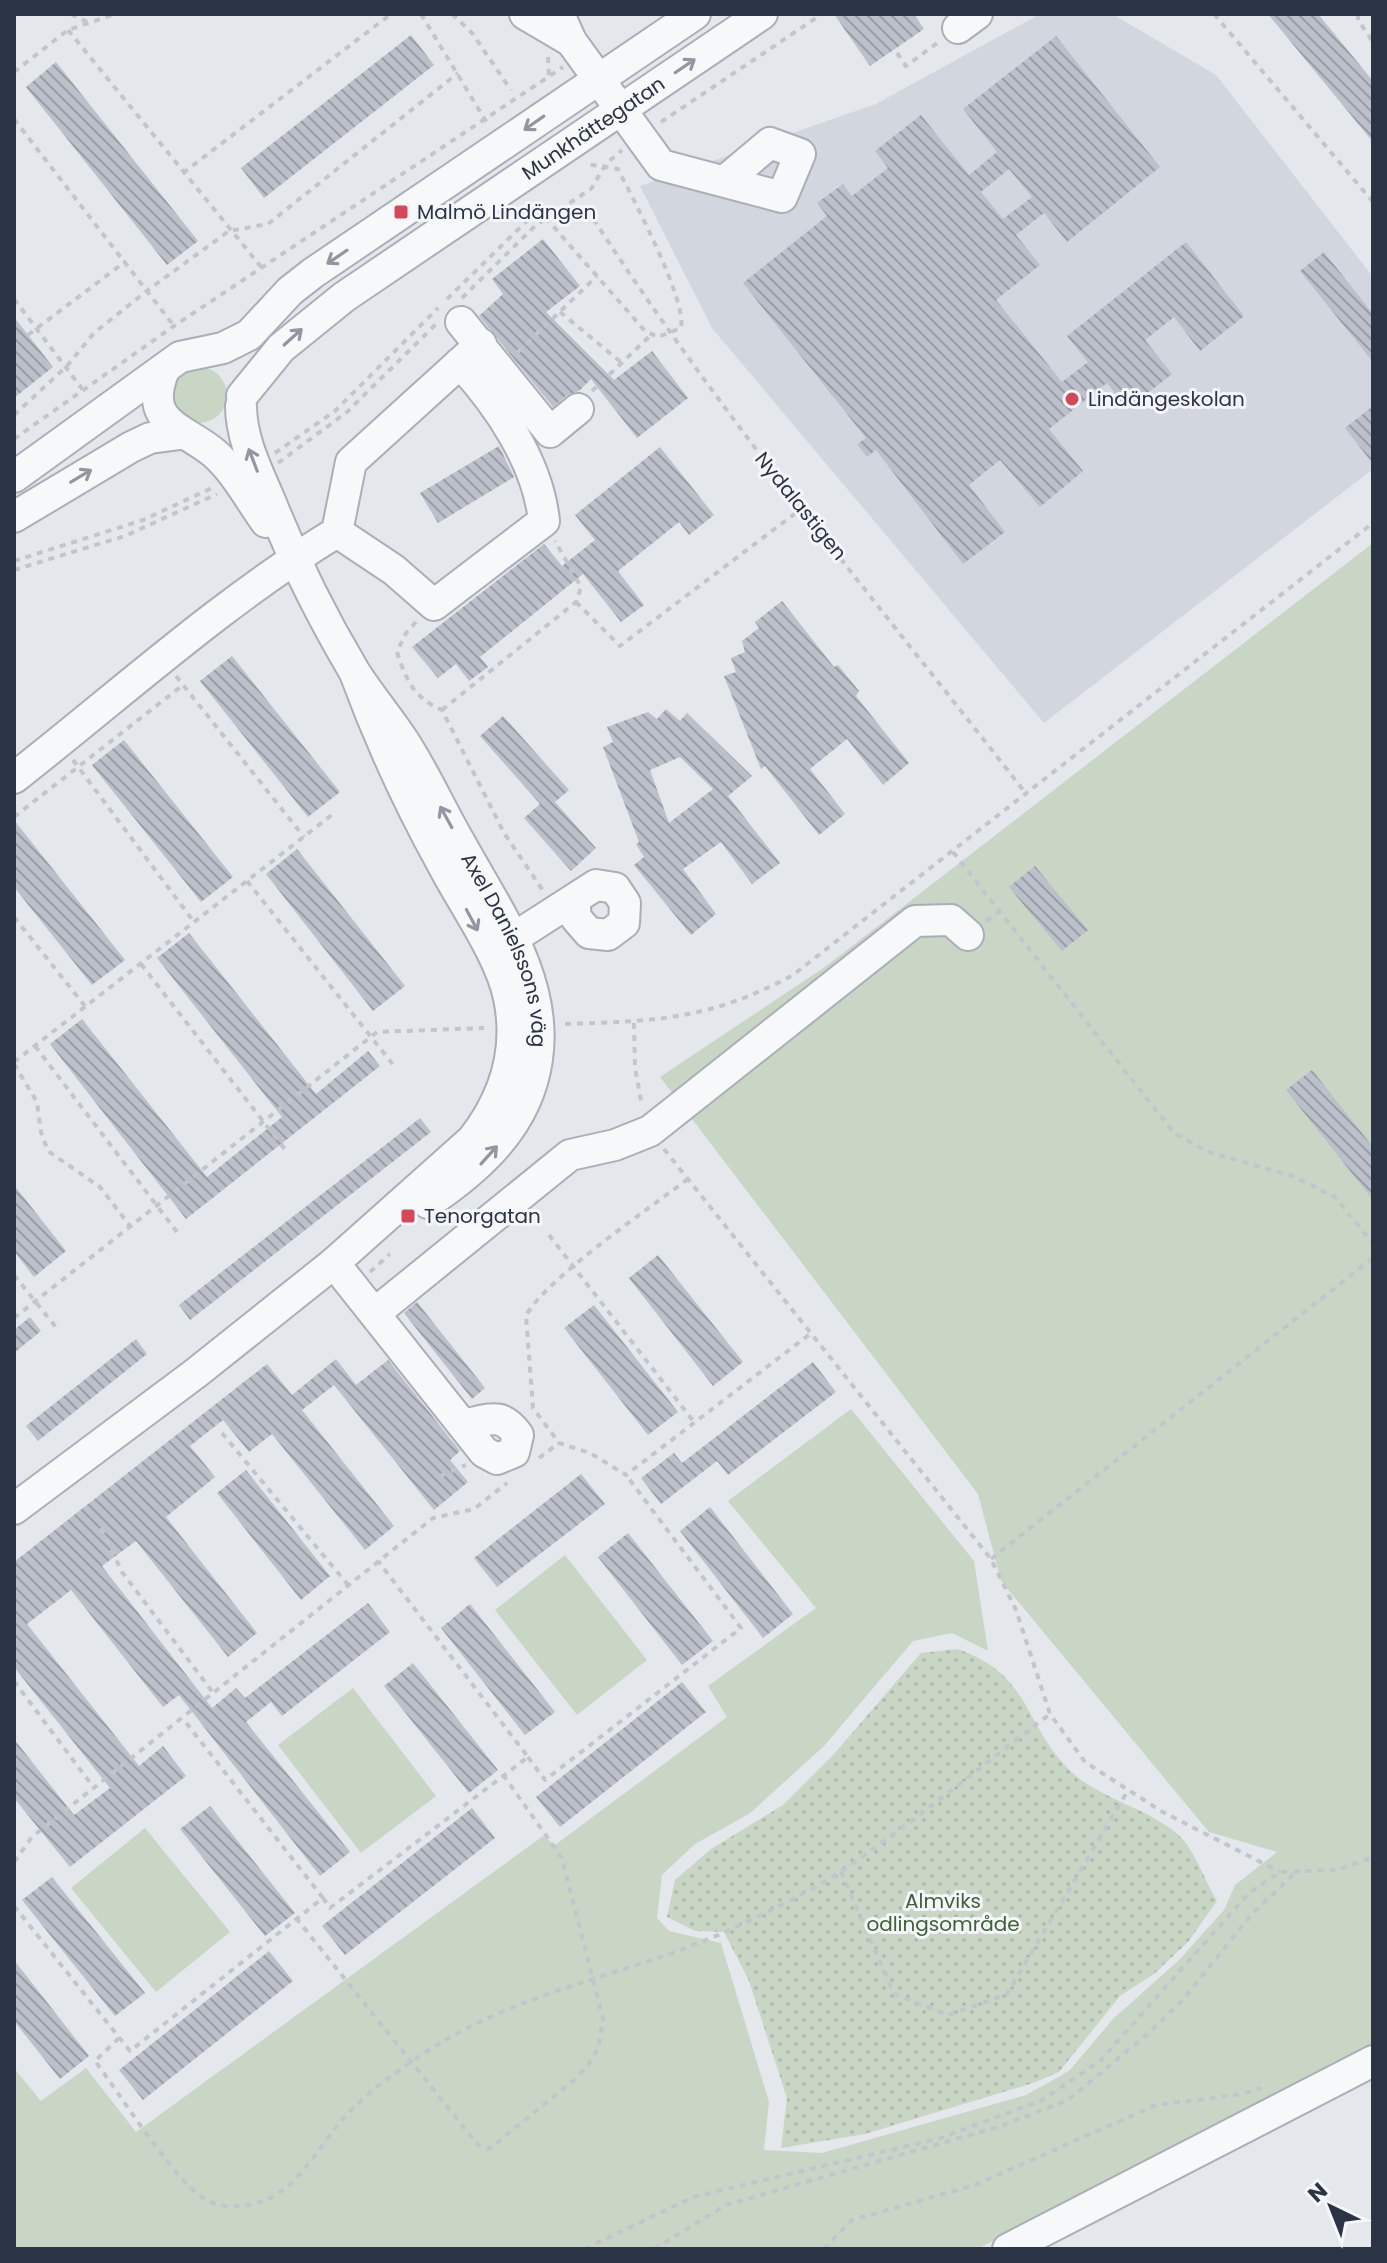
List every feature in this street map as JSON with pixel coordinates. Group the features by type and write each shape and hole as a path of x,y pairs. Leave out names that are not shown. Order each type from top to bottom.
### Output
{"street":[{"path":"525,14 575,38 620,109 661,165 726,180"},
{"name":"Munkhättegatan","path":"14,477 180,357 223,348 249,335 290,291 575,38 695,14"},
{"name":"Munkhättegatan","path":"14,517 150,438 186,437 225,430 235,420 241,401 281,348 306,326 491,194 762,14"},
{"path":"475,349 550,432 578,409"},
{"path":"337,532 394,570 434,605 544,521 541,494 533,473 486,391 475,349"},
{"path":"14,778 162,658 293,559 337,532 351,462 475,349"},
{"path":"203,352 226,365 238,381 241,401"},
{"path":"164,370 158,384 160,408 186,437"},
{"name":"Axel Danielssons väg","path":"14,1509 196,1373 334,1263 451,1162 490,1118 509,1069 513,1046 501,946 383,749 355,673 293,559 250,453 241,401"},
{"name":"Axel Danielssons väg","path":"186,437 213,452 227,467 293,559"},
{"path":"501,946 565,906"},
{"path":"375,1313 570,1155 615,1145 650,1131 915,921 951,920 968,935"},
{"path":"334,1263 463,1425"},
{"path":"1008,2249 1373,2061"}],"path":[{"path":"71,14 89,23"},
{"path":"83,14 89,23"},
{"path":"14,72 68,30 115,14"},
{"path":"183,173 391,14"},
{"path":"421,14 491,128"},
{"path":"452,14 472,33 511,90"},
{"path":"576,160 591,167 606,164 640,137 822,14"},
{"path":"1214,14 1373,202"},
{"path":"1358,14 1358,20 1373,42"},
{"path":"897,53 906,66 968,21"},
{"path":"68,30 262,268"},
{"path":"14,439 174,326 486,121 575,38"},
{"path":"14,415 67,366 94,333 148,290 229,231 268,224 458,73"},
{"path":"14,119 174,326"},
{"path":"522,195 534,214 546,218 651,335 672,334 681,328 683,319 676,294 618,169 606,164"},
{"name":"Nydalastigen","path":"587,209 672,334 801,509 1027,795"},
{"path":"273,455 335,411 534,214"},
{"path":"28,335 126,261"},
{"path":"475,349 560,312 597,276"},
{"path":"14,299 83,390"},
{"path":"560,312 622,363"},
{"path":"578,409 651,335"},
{"path":"14,561 143,520 215,486"},
{"path":"14,570 125,536 220,492"},
{"path":"576,602 620,646 801,509"},
{"path":"442,710 576,602 581,587 544,521"},
{"path":"565,1024 634,1023 690,1016 718,1009 793,975 1373,523"},
{"path":"434,605 406,633 397,652 407,682 423,702 442,710 504,833 565,906"},
{"path":"162,658 304,837"},
{"path":"14,817 183,685"},
{"path":"59,742 194,922"},
{"path":"130,1226 100,1187 48,1151 41,1132 37,1102 14,1063 333,814"},
{"path":"953,852 1174,1133 1209,1152 1292,1176 1335,1197 1373,1244"},
{"path":"247,881 395,1067"},
{"path":"14,917 85,1006"},
{"path":"141,964 287,1152"},
{"path":"634,1023 635,1068 650,1131 991,1559 1016,1610 1050,1714 1085,1762 1127,1792 1280,1872"},
{"path":"14,1318 377,1032 484,1028"},
{"path":"35,1046 180,1236"},
{"path":"378,1561 545,1780 741,1628 626,1475 590,1453 559,1443 533,1408 526,1316 531,1305 574,1267 688,1179"},
{"path":"549,1235 694,1422"},
{"path":"991,1559 1373,1258"},
{"path":"14,1275 59,1331"},
{"path":"626,1475 810,1334"},
{"path":"222,1433 348,1585"},
{"path":"535,1462 559,1443"},
{"path":"14,1862 32,1837 184,1720 433,1518 474,1509 511,1480"},
{"path":"101,1528 122,1572 215,1694"},
{"path":"14,1681 94,1788"},
{"path":"119,2038 95,2061 197,2194 226,2206 256,2205 288,2188 351,2111 411,2063 491,2014 593,1981 724,1932 841,1872 1050,1714"},
{"path":"184,1720 330,1908 528,1757"},
{"path":"296,1918 478,2145 489,2149 573,2081 588,2065 598,2049 603,2019 562,1858 504,1776"},
{"path":"841,1872 894,1994 948,2015 1007,1994 1127,1792"},
{"path":"585,2249 693,2197 941,2138 1042,2100 1100,2061 1156,2001 1201,1943 1249,1893 1280,1872 1299,1868 1337,1870 1373,1857"},
{"path":"654,2249 726,2205 987,2131 1068,2100 1181,2002 1252,1914 1299,1868"},
{"path":"14,1906 130,2051 323,1898"},
{"path":"824,2249 852,2220 975,2185 1156,2105 1242,2094 1266,2087"}],"shaded area":[{"name":"Lindängeskolan","path":"1040,14 1112,14 1216,75 1373,277 1373,469 1044,723 712,328 640,186 876,104"}],"green space":[{"path":"199,367 219,375 227,395 219,415 199,423 179,415 171,395 179,375"},
{"path":"1373,543 1373,2048 977,2249 14,2249 14,2068 41,2101 86,2068 136,2132 543,1836 555,1845 727,1717 708,1686 816,1608 728,1501 851,1409 974,1561 988,1651 952,1633 913,1641 824,1746 749,1814 695,1844 662,1875 657,1918 669,1931 721,1943 769,2102 764,2150 822,2153 1026,2095 1069,2071 1113,2019 1179,1960 1224,1910 1235,1885 1277,1852 1209,1832 1001,1581 978,1494 660,1077 825,967"},
{"path":"565,1555 647,1660 577,1715 495,1610"},
{"name":"Almviks odlingsområde","path":"957,1649 1001,1673 1025,1704 1045,1740 1075,1775 1175,1832 1190,1849 1217,1901 1188,1942 1154,1974 1120,1996 1059,2072 1033,2083 865,2134 781,2148 787,2098 749,1981 724,1932 695,1931 667,1917 675,1880 711,1849 783,1805 834,1754 921,1653"},
{"path":"353,1688 436,1796 361,1853 278,1745"},
{"path":"145,1828 230,1932 156,1992 71,1888"}],"building":[{"path":"834,14 914,14 924,29 870,66"},
{"path":"1268,14 1318,14 1373,81 1373,142"},
{"path":"411,35 434,65 264,198 241,168"},
{"path":"1056,36 1160,167 1067,242 1044,213 1016,235 1040,265 996,300 1062,382 1088,362 1067,336 1186,242 1244,316 1200,351 1174,317 1145,340 1172,374 1127,409 1107,383 1049,429 1083,471 1040,507 1000,460 969,485 1005,532 963,564 876,450 867,457 857,444 866,438 743,283 827,216 817,203 843,184 852,196 888,168 875,151 921,115 969,175 997,152 963,109","holes":["1009,169 1032,197 1003,219 981,192"]},
{"path":"56,62 198,241 167,265 26,87"},
{"path":"543,239 580,286 546,312 614,380 652,351 688,398 637,438 591,379 579,391 567,395 553,407 479,316 503,294 492,279"},
{"path":"1324,252 1373,314 1373,362 1300,271"},
{"path":"14,317 53,367 14,398"},
{"path":"1373,406 1373,464 1345,428"},
{"path":"499,446 514,477 438,523 420,493"},
{"path":"660,447 714,515 689,535 679,522 618,571 644,605 621,622 583,574 480,657 488,667 469,681 456,664 438,678 412,647 544,544 562,566 595,540 575,515"},
{"path":"782,601 834,667 838,665 859,691 856,696 909,763 883,785 847,739 810,769 845,814 819,835 765,766 761,769 724,676 736,672 731,658 745,652 742,641 759,628 755,622"},
{"path":"232,656 340,792 308,817 200,681"},
{"path":"666,709 680,721 687,713 752,776 728,796 780,863 752,884 721,842 683,869 716,914 691,935 634,865 644,857 636,844 639,842 603,747 613,742 607,727 648,712 657,719","holes":["680,757 713,789 669,823 650,770"]},
{"path":"503,716 569,790 555,802 596,848 571,871 524,818 540,804 480,736"},
{"path":"124,740 233,877 201,902 92,765"},
{"path":"14,820 125,960 92,985 14,887"},
{"path":"297,849 405,986 373,1011 266,874"},
{"path":"1035,866 1088,930 1062,951 1009,887"},
{"path":"189,933 316,1094 368,1051 380,1066 186,1219 50,1044 82,1019 207,1177 282,1117 157,958"},
{"path":"1312,1070 1373,1147 1373,1200 1286,1090"},
{"path":"420,1118 431,1132 190,1320 179,1305"},
{"path":"14,1185 66,1251 34,1277 14,1251"},
{"path":"658,1255 743,1362 713,1386 629,1278"},
{"path":"417,1302 485,1388 472,1399 404,1313"},
{"path":"594,1305 678,1412 648,1435 564,1328"},
{"path":"30,1317 41,1331 14,1353 14,1330"},
{"path":"136,1339 147,1354 38,1441 26,1426"},
{"path":"336,1359 356,1385 388,1360 460,1451 450,1460 468,1482 434,1510 334,1385 302,1410 394,1526 365,1550 272,1434 249,1452 223,1420 190,1446 215,1477 166,1517 257,1633 228,1657 136,1541 102,1566 212,1708 236,1688 245,1698 368,1603 390,1632 282,1716 271,1702 246,1722 350,1852 320,1876 179,1695 163,1707 71,1590 27,1624 139,1766 163,1746 186,1776 70,1867 14,1798 14,1739 74,1815 110,1788 14,1667 14,1562 267,1364 292,1395"},
{"path":"813,1362 836,1392 728,1475 717,1461 661,1504 641,1478 674,1453 682,1463"},
{"path":"246,1470 330,1576 301,1600 217,1493"},
{"path":"581,1474 605,1504 497,1587 474,1558"},
{"path":"710,1507 793,1614 763,1638 680,1531"},
{"path":"628,1533 713,1641 682,1665 598,1557"},
{"path":"470,1604 555,1712 525,1735 441,1628"},
{"path":"413,1663 498,1770 469,1793 384,1686"},
{"path":"682,1682 706,1712 560,1827 536,1797"},
{"path":"210,1806 295,1913 265,1936 180,1829"},
{"path":"472,1808 495,1838 345,1955 322,1926"},
{"path":"52,1877 145,1993 115,2016 22,1900"},
{"path":"269,1951 293,1981 143,2100 119,2070"},
{"path":"14,1960 89,2056 60,2079 14,2021"}],"place":[{"name":"Malmö Lindängen","path":"401,212"},
{"name":"Lindängeskolan","path":"1072,399"},
{"name":"Tenorgatan","path":"408,1216"}]}
